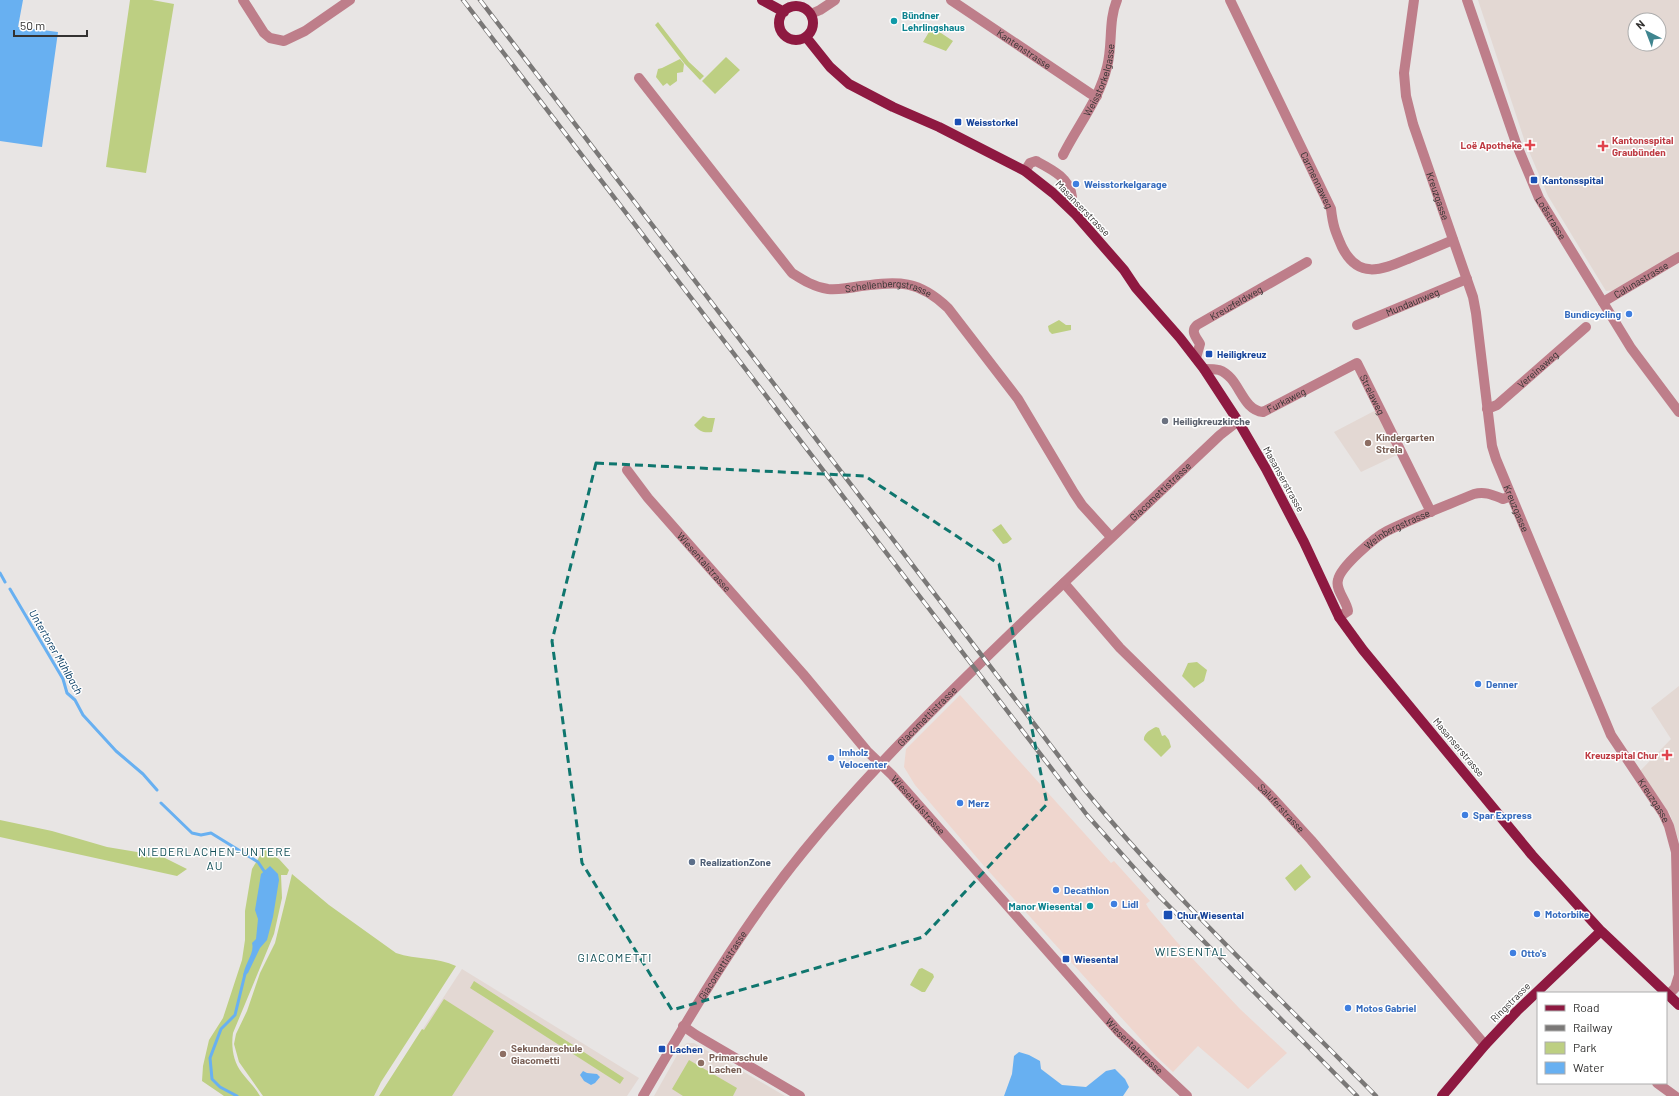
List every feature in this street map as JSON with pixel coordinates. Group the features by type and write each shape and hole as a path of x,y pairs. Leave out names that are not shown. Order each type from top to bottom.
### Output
{"main road":[{"path":"762,0 784,12"},
{"path":"798,6 808,10 811,14 813,24 812,29 806,36 796,40 788,38 782,32 780,21 784,12 788,8 798,6"},
{"name":"Masanserstrasse","path":"806,36 826,63 850,84 892,107 939,127 1025,171 1066,204 1124,270 1136,288 1204,369 1238,421 1276,485 1339,617 1373,663 1532,855 1602,931 1665,992"},
{"name":"Ringstrasse","path":"1537,992 1602,931"},
{"name":"Ringstrasse","path":"1442,1096 1485,1045 1537,992"},
{"name":"Masanserstrasse","path":"1668,995 1679,1005"}],"street":[{"path":"244,0 264,33 270,38 284,41 305,31 350,0"},
{"path":"811,14 820,10 834,0"},
{"name":"Kantenstrasse","path":"951,0 1091,94 1097,96"},
{"name":"Weisstorkelgasse","path":"1063,155 1074,133 1088,114 1097,96 1107,67 1113,10 1117,0"},
{"name":"Carmennaweg","path":"1230,0 1331,209 1333,227 1346,256 1360,267 1368,270 1377,270 1453,240"},
{"name":"Kreuzgasse","path":"1414,0 1404,73 1406,96 1413,124 1467,278 1476,314 1492,446 1587,681 1614,742 1663,813 1669,826 1676,852 1679,966 1677,984 1668,995"},
{"name":"Loëstrasse","path":"1467,0 1513,136 1532,184 1551,220 1631,348 1679,412"},
{"name":"Schellenbergstrasse","path":"639,78 792,272 812,285 828,289 845,289 898,282 912,285 929,292 942,301 1018,399 1074,493 1111,537"},
{"path":"1025,171 1030,163 1036,161 1057,172 1071,190 1072,197 1066,204"},
{"name":"Calunastrasse","path":"1602,302 1679,257"},
{"name":"Kreuzfeldweg","path":"1196,358 1200,344 1193,332 1197,324 1308,262"},
{"name":"Mundaunweg","path":"1357,325 1467,278"},
{"name":"Vereinaweg","path":"1487,408 1497,405 1586,327"},
{"name":"Furkaweg","path":"1204,369 1220,370 1232,380 1248,404 1254,409 1263,412 1358,363"},
{"name":"Strelaweg","path":"1358,363 1431,512"},
{"name":"Giacomettistrasse","path":"643,1096 683,1026 729,954 766,900 804,850 880,764 955,688 1111,537 1220,435 1238,421"},
{"name":"Wiesentalstrasse","path":"627,470 648,498 803,674 867,751 892,775 1118,1031 1187,1096"},
{"name":"Weinbergstrasse","path":"1339,617 1348,611 1347,604 1340,592 1337,580 1349,562 1386,532 1481,492 1503,499 1511,496"},
{"name":"Saluferstrasse","path":"1064,583 1120,648 1270,794 1311,840 1485,1045"},
{"path":"683,1026 696,1036 800,1096"},
{"path":"1658,1084 1675,1096"}],"highlighted area":[{"path":"596,463 865,476 999,564 1047,804 923,937 672,1010 582,863 552,641"}],"shaded area":[{"name":"Kantonsspital Graubünden","path":"1478,0 1679,0 1679,254 1616,290 1606,291 1548,196 1525,142"},
{"name":"Kindergarten Strela","path":"1378,409 1399,454 1361,472 1334,432"},
{"name":"Kreuzspital Chur","path":"1679,686 1679,841 1670,814 1640,771 1671,739 1651,708"},
{"path":"960,695 1111,863 1114,861 1150,901 1146,904 1149,909 1176,941 1240,1009 1287,1053 1248,1089 1198,1046 1173,1072 1157,1057 984,866 915,785 904,767 906,749"},
{"name":"Sekundarschule Giacometti","path":"462,969 639,1078 627,1096 379,1096"},
{"name":"Primarschule Lachen","path":"687,1043 694,1043 785,1096 654,1096 681,1048"}],"green space":[{"path":"130,0 152,0 174,4 146,173 106,167"},
{"path":"658,22 689,62 704,76 700,80 684,63 655,25"},
{"path":"932,27 953,41 946,51 923,42"},
{"path":"726,57 740,70 715,94 702,81"},
{"path":"680,59 684,64 683,72 677,73 677,81 670,86 667,83 663,86 656,77 658,69"},
{"path":"1059,320 1066,325 1071,325 1071,330 1052,334 1049,331 1048,326"},
{"path":"703,416 715,418 712,432 702,432 694,425"},
{"path":"1001,524 1012,539 1003,544 992,530"},
{"path":"1197,662 1207,670 1204,681 1194,688 1182,676 1188,663"},
{"path":"1156,727 1159,728 1162,736 1165,735 1169,740 1171,747 1161,757 1144,740 1146,734"},
{"path":"0,820 52,831 107,847 161,856 187,869 177,876 0,837"},
{"path":"264,849 279,859 289,870 287,875 281,875 282,898 274,934 233,1033 232,1043 233,1054 239,1069 260,1096 224,1096 202,1081 203,1066 209,1040 223,1018 242,960 245,940 245,911 252,869"},
{"path":"1301,864 1311,877 1295,891 1285,878"},
{"path":"292,874 329,905 396,953 411,957 442,961 456,966 381,1082 374,1096 263,1096 239,1062 234,1044 236,1034 247,1011 260,973 275,943"},
{"path":"922,968 933,974 934,977 925,992 922,992 910,985 919,969"},
{"path":"474,981 624,1078 620,1084 470,988"},
{"path":"444,999 494,1031 452,1096 379,1096 422,1029 424,1030"},
{"path":"689,1060 737,1088 733,1096 683,1096 672,1089"}],"water":[{"path":"0,0 23,0 18,27 58,32 42,147 0,141"},
{"path":"270,866 278,874 279,880 273,917 267,940 260,948 248,973 243,977 251,955 253,947 252,943 256,939 258,919 255,910 261,874"},
{"path":"1019,1052 1040,1061 1041,1069 1062,1085 1086,1087 1106,1071 1115,1069 1125,1079 1129,1087 1123,1096 1004,1096 1012,1074 1014,1056"},
{"path":"583,1071 597,1074 600,1077 591,1085 584,1081 580,1075"}],"waterway":[{"name":"Untertorer Mühlbach","path":"0,573 5,582"},
{"name":"Untertorer Mühlbach","path":"10,589 63,679 67,693 75,700 83,715 116,751 143,774 157,790"},
{"name":"Untertorer Mühlbach","path":"161,803 192,833 201,835 211,833 258,862 266,874"},
{"name":"Untertorer Mühlbach","path":"237,1096 220,1087 212,1079 210,1058 221,1029 235,1015 245,974"}],"railway":[{"path":"463,0 1087,815 1160,897 1357,1096"},
{"path":"480,0 1084,789 1118,829 1190,907 1376,1096"}],"place":[{"name":"Bündner Lehrlingshaus","path":"894,21"},
{"name":"Weisstorkel","path":"958,122"},
{"name":"Loë Apotheke","path":"1530,145"},
{"name":"Kantonsspital Graubünden","path":"1603,146"},
{"name":"Kantonsspital","path":"1534,180"},
{"name":"Weisstorkelgarage","path":"1076,184"},
{"name":"Bundicycling","path":"1629,314"},
{"name":"Heiligkreuz","path":"1209,354"},
{"name":"Heiligkreuzkirche","path":"1165,421"},
{"name":"Kindergarten Strela","path":"1368,443"},
{"name":"Denner","path":"1478,684"},
{"name":"Kreuzspital Chur","path":"1667,755"},
{"name":"Imholz Velocenter","path":"831,758"},
{"name":"Merz","path":"960,803"},
{"name":"Spar Express","path":"1465,815"},
{"name":"RealizationZone","path":"692,862"},
{"name":"Decathlon","path":"1056,890"},
{"name":"Lidl","path":"1114,904"},
{"name":"Manor Wiesental","path":"1090,906"},
{"name":"Motorbike","path":"1537,914"},
{"name":"Chur Wiesental","path":"1168,915"},
{"name":"Otto's","path":"1513,953"},
{"name":"Wiesental","path":"1066,959"},
{"name":"Motos Gabriel","path":"1348,1008"},
{"name":"Lachen","path":"662,1049"},
{"name":"Sekundarschule Giacometti","path":"503,1054"},
{"name":"Primarschule Lachen","path":"701,1063"}],"district":[{"name":"NIEDERLACHEN-UNTERE AU","path":"215,859"},
{"name":"WIESENTAL","path":"1191,952"},
{"name":"GIACOMETTI","path":"615,958"}]}
